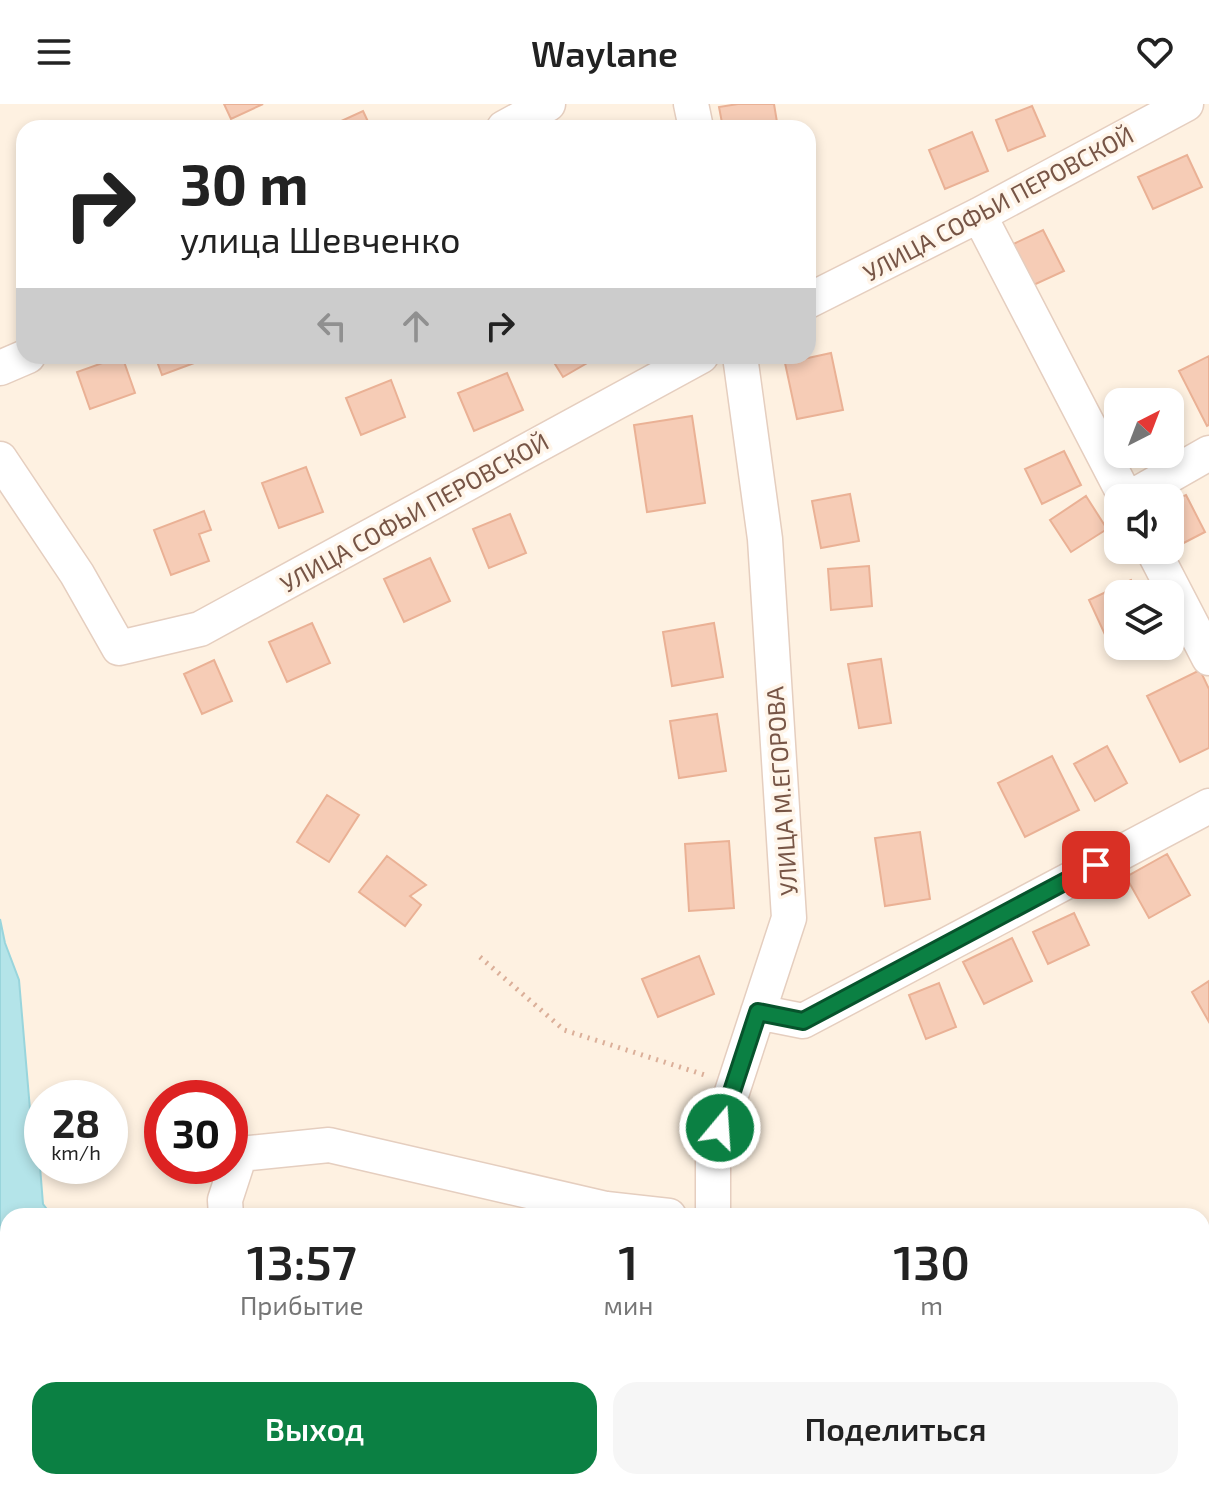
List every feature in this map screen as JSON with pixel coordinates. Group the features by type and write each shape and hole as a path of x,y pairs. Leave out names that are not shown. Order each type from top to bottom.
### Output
{"street":[{"path":"519,120 548,104"},
{"name":"УЛИЦА СОФЬИ ПЕРОВСКОЙ","path":"816,297 979,215 1186,104"},
{"path":"979,215 1121,484"},
{"name":"УЛИЦА СОФЬИ ПЕРОВСКОЙ","path":"0,459 77,574 119,648 200,629 686,364"},
{"name":"УЛИЦА М.ЕГОРОВА","path":"713,1208 713,1150 789,918 765,539 741,364"},
{"path":"1153,484 1209,453"},
{"path":"1160,564 1209,658"},
{"path":"758,1012 803,1021 1207,811"},
{"path":"226,1208 225,1200 240,1154 329,1145 586,1208"}],"path":[{"path":"480,957 564,1030 734,1084"}],"water":[{"path":"0,919 19,980 27,1080 24,1080 24,1184 41,1184 46,1208 0,1208"}],"building":[{"path":"224,104 263,104 231,119"},
{"path":"774,104 777,120 721,120 719,107"},
{"path":"1032,106 1045,136 1008,151 996,120"},
{"path":"363,111 367,120 343,120"},
{"path":"972,132 988,171 945,189 929,150"},
{"path":"1187,155 1202,187 1153,209 1138,177"},
{"path":"1043,230 1064,271 1027,288 1007,247"},
{"path":"831,353 843,410 797,419 785,364 816,364 816,356"},
{"path":"1209,356 1209,425 1207,426 1179,371"},
{"path":"100,364 125,364 135,393 90,409 77,372"},
{"path":"158,364 192,364 162,375"},
{"path":"555,364 585,364 563,377"},
{"path":"507,373 523,410 474,431 458,393"},
{"path":"391,380 405,417 361,435 346,398"},
{"path":"692,416 705,503 647,512 634,425"},
{"path":"1064,451 1081,485 1042,504 1025,469"},
{"path":"306,467 323,512 279,528 262,483"},
{"path":"850,494 859,541 821,548 812,501"},
{"path":"1086,496 1104,524 1104,531 1071,552 1050,520"},
{"path":"1184,496 1205,532 1184,543"},
{"path":"204,511 211,530 199,534 209,561 171,575 154,530"},
{"path":"510,514 526,553 489,568 473,529"},
{"path":"430,558 450,601 404,622 384,579"},
{"path":"869,566 872,606 831,610 828,569"},
{"path":"1104,593 1104,632 1089,600"},
{"path":"312,623 330,663 287,682 269,642"},
{"path":"714,623 723,677 672,686 663,632"},
{"path":"881,659 891,723 859,728 848,664"},
{"path":"214,660 232,701 202,714 184,674"},
{"path":"1200,670 1209,689 1209,748 1180,762 1147,696"},
{"path":"717,714 726,771 679,778 670,721"},
{"path":"1107,746 1127,783 1095,801 1074,764"},
{"path":"1052,756 1079,810 1025,837 998,783"},
{"path":"327,795 359,815 329,862 297,842"},
{"path":"920,832 930,899 885,906 875,838"},
{"path":"729,841 734,908 689,911 685,844"},
{"path":"1167,854 1190,895 1149,918 1126,877"},
{"path":"387,856 426,885 410,896 421,905 405,926 359,892"},
{"path":"1074,913 1089,945 1048,964 1033,932"},
{"path":"1012,938 1032,981 984,1004 963,962"},
{"path":"699,956 714,994 658,1017 642,979"},
{"path":"1209,981 1209,1022 1192,992"},
{"path":"939,983 956,1027 926,1039 909,995"}],"route":[{"path":"720,1128 758,1012 803,1021 1096,865"}]}
